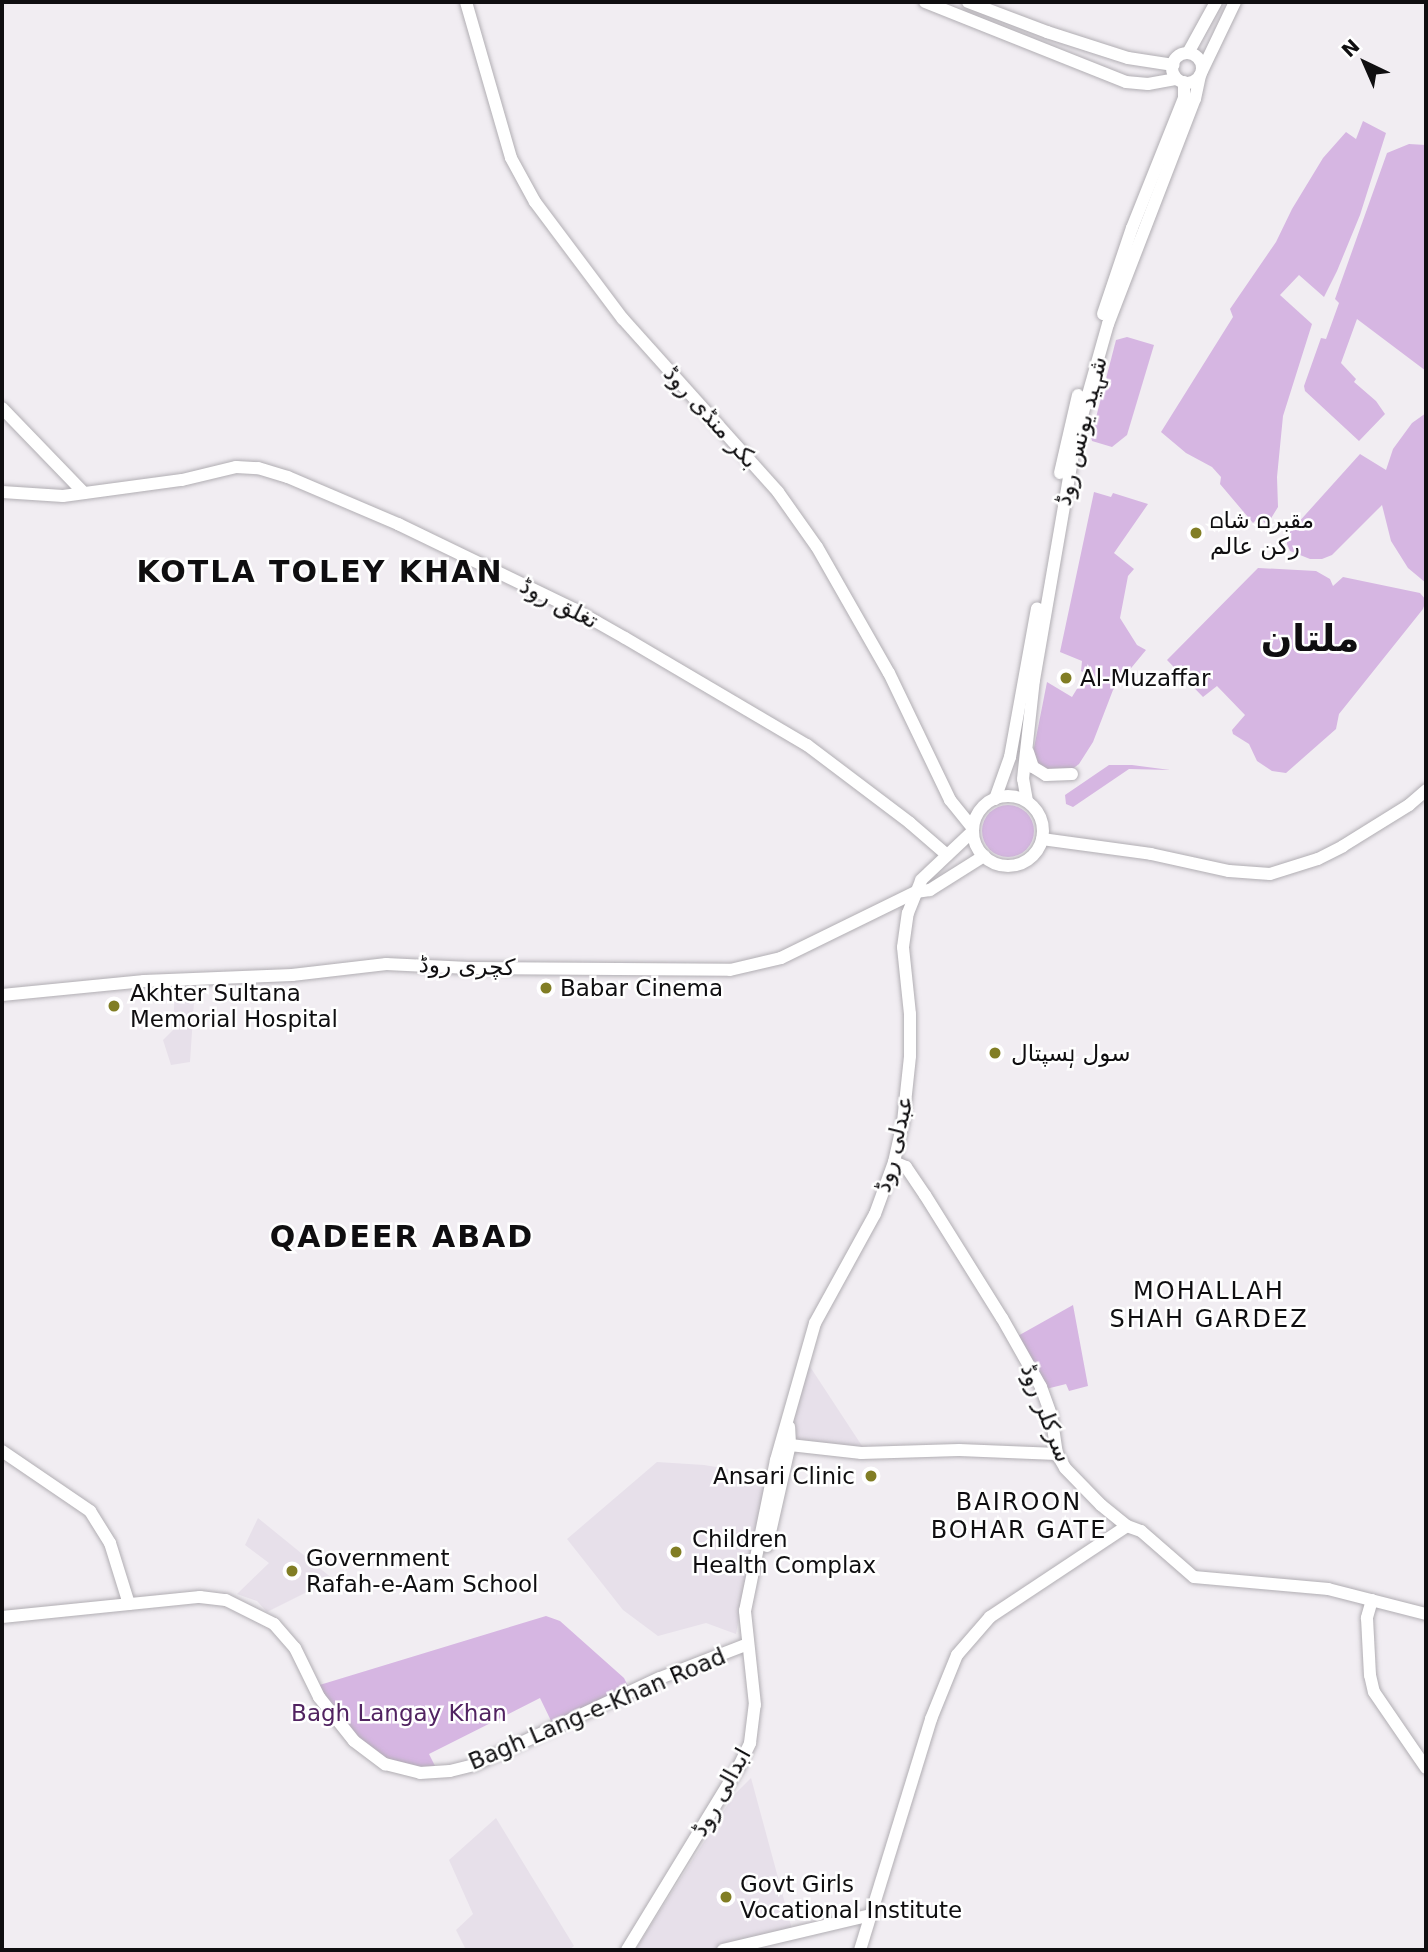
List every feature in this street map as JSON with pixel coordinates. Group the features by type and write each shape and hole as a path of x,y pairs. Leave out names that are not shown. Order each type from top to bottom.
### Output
{"main road":[{"name":"بکر منڈی روڈ","path":"466,2 511,158 535,202 623,319 763,474 817,547 889,673 950,800 973,830"},
{"path":"925,2 1126,82 1148,84 1193,81 1201,74 1199,59 1188,53 1180,55 1173,65"},
{"path":"968,2 1047,33 1128,58 1173,65"},
{"path":"1188,53 1216,2"},
{"name":"شہید یونس روڈ","path":"1027,801 1023,779 1044,614 1076,437 1108,324 1195,99 1201,74 1235,2"},
{"path":"1173,65 1181,81"},
{"name":"شہید یونس روڈ","path":"995,799 1010,757 1067,434 1128,240 1184,98 1181,81"},
{"path":"2,408 83,493"},
{"name":"تغلق روڈ","path":"2,492 63,496 182,480 248,467 273,471 325,491 562,603 625,638 807,745 911,823 947,855"},
{"path":"1027,749 1033,767 1038,771 1056,777 1072,774"},
{"path":"1042,839 1151,854 1229,871 1270,874 1318,859 1343,846 1409,805 1426,790"},
{"path":"1008,796 1027,801 1041,818 1042,839 1036,852 1018,864 1000,865 984,856 976,845 973,830 980,810 995,799 1008,796"},
{"name":"عبدلی روڈ","path":"748,1617 788,1422 816,1323 875,1214 894,1162 907,1097 910,1056 904,928 921,880 973,830"},
{"path":"916,892 930,890 984,856"},
{"name":"کچری روڈ","path":"2,995 144,981 292,975 386,964 469,968 730,970 781,958 916,892"},
{"name":"سرکلر روڈ","path":"894,1162 905,1167 936,1211 1024,1356 1051,1414 1057,1454 1077,1482 1127,1526 1141,1531 1194,1577 1328,1589 1426,1614"},
{"path":"785,1444 861,1453 959,1450 1057,1454"},
{"path":"2,1451 90,1511 110,1543 130,1604 2,1617"},
{"path":"860,1950 931,1719 957,1655 1000,1610 1127,1526"},
{"name":"Bagh Lang-e-Khan Road","path":"130,1604 200,1597 226,1600 274,1625 295,1648 319,1697 354,1741 386,1765 420,1773 450,1771 474,1765 669,1674 748,1644"},
{"path":"1372,1600 1367,1618 1370,1675 1374,1692 1426,1769"},
{"name":"ابدالی روڈ","path":"627,1950 745,1756 755,1717 748,1617"},
{"path":"723,1950 871,1915"}],"shaded area":[{"path":"175,987 195,987 190,1062 171,1065 163,1040 173,1030"},
{"path":"805,1359 864,1449 790,1444 787,1417"},
{"path":"657,1462 704,1465 766,1475 736,1634 706,1623 658,1636 623,1610 567,1539"},
{"name":"Government Rafah-e-Aam School","path":"258,1518 333,1579 267,1612 257,1601 237,1594 269,1563 245,1545"},
{"name":"Govt Girls Vocational Institute","path":"751,1778 793,1933 715,1950 635,1950 734,1795"},
{"path":"496,1818 574,1946 569,1950 466,1950 456,1930 473,1914 449,1860"}],"green space":[{"path":"1363,121 1386,133 1360,215 1337,271 1324,297 1299,275 1280,295 1312,324 1283,416 1277,477 1278,507 1267,525 1259,517 1253,523 1220,484 1221,477 1212,467 1186,453 1161,432 1233,317 1230,309 1276,242 1292,209 1323,158 1346,132 1356,139"},
{"path":"1409,144 1426,145 1426,371 1357,319 1341,363 1356,379 1354,382 1376,401 1385,414 1359,441 1305,391 1304,386 1321,338 1326,339 1339,303 1335,299 1387,153"},
{"path":"1127,337 1154,345 1127,435 1112,447 1092,441 1091,437 1116,340"},
{"path":"1426,413 1426,583 1408,568 1391,541 1382,505 1332,555 1322,559 1310,559 1290,551 1287,544 1288,534 1360,454 1386,470 1393,449 1412,423"},
{"path":"1094,492 1111,497 1113,493 1148,504 1114,553 1134,569 1128,576 1120,618 1137,645 1146,650 1113,690 1093,742 1079,764 1071,770 1046,771 1032,758 1047,682 1072,697 1086,674 1081,671 1082,661 1060,652"},
{"path":"1258,568 1316,571 1330,579 1333,586 1343,577 1420,593 1426,600 1423,609 1339,714 1336,729 1286,773 1272,771 1257,761 1249,744 1233,734 1232,730 1245,715 1217,686 1203,697 1167,660"},
{"path":"1109,765 1170,770 1129,769 1073,807 1066,804 1065,795"},
{"path":"1008,805 1018,807 1026,813 1032,821 1032,841 1026,849 1018,855 1008,857 998,855 990,849 984,841 982,831 984,821 990,813 998,807"},
{"path":"1073,1305 1088,1386 1069,1391 1066,1384 1042,1390 1014,1338"},
{"name":"Bagh Langay Khan","path":"546,1616 560,1621 624,1678 631,1692 555,1729 540,1698 429,1754 438,1772 375,1759 313,1687"}],"place":[{"name":"مقبرہ شاہ رکن عالم","path":"1196,533"},
{"name":"Al-Muzaffar","path":"1066,678"},
{"name":"Babar Cinema","path":"546,988"},
{"name":"Akhter Sultana Memorial Hospital","path":"114,1006"},
{"name":"سول ہسپتال","path":"995,1053"},
{"name":"Ansari Clinic","path":"871,1476"},
{"name":"Children Health Complax","path":"676,1552"},
{"name":"Government Rafah-e-Aam School","path":"292,1571"},
{"name":"Govt Girls Vocational Institute","path":"726,1897"}],"district":[{"name":"KOTLA TOLEY KHAN","path":"320,572"},
{"name":"ملتان","path":"1310,639"},
{"name":"QADEER ABAD","path":"402,1237"},
{"name":"MOHALLAH SHAH GARDEZ","path":"1209,1306"},
{"name":"BAIROON BOHAR GATE","path":"1019,1517"}]}
